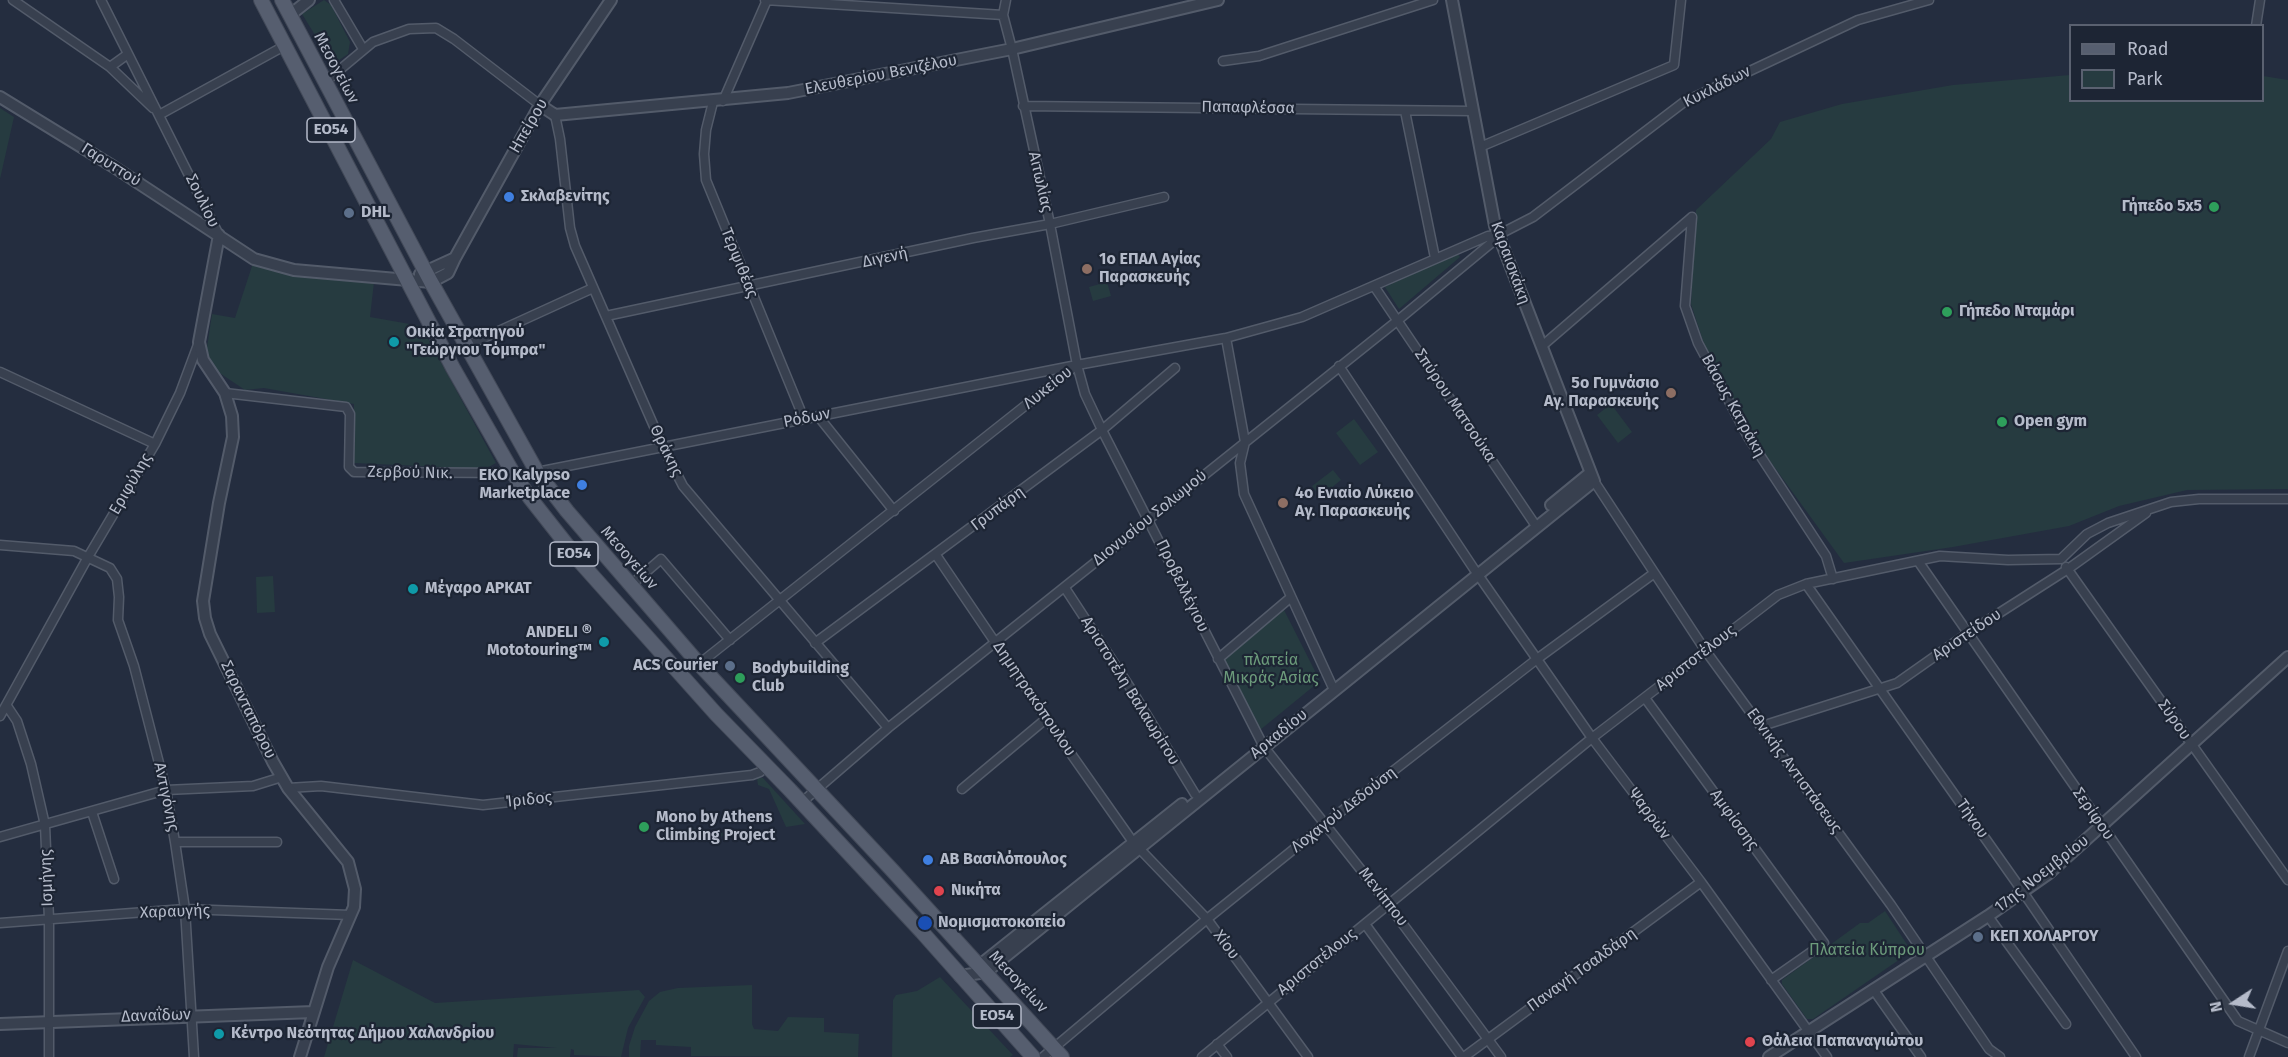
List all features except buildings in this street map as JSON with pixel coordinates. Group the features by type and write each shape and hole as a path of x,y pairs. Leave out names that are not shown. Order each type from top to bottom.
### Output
{"main road":[{"name":"Μεσογείων","path":"261,0 453,368 513,473 582,564 716,714 802,802 1033,1057"},
{"name":"Μεσογείων","path":"282,0 428,277 537,472 567,512 699,664 1058,1052"}],"street":[{"path":"13,0 110,67 159,115 286,45"},
{"name":"Σουλίου","path":"101,0 219,235 244,253 279,267 409,280"},
{"path":"290,15 309,0"},
{"path":"334,0 363,49"},
{"name":"Ηπείρου","path":"409,280 428,277 455,258 540,105 611,0"},
{"path":"766,0 1003,15"},
{"name":"Τερψιθέας","path":"766,0 706,130 704,154 706,180 804,419"},
{"name":"Αιτωλίας","path":"1006,0 1003,15 1050,224 1077,365"},
{"name":"Ελευθερίου Βενιζέλου","path":"555,115 788,93 1012,49 1218,0"},
{"path":"1223,61 1258,56 1433,0"},
{"name":"Καραισκάκη","path":"1452,0 1498,235 1592,477"},
{"path":"1480,147 1674,65 1682,0"},
{"name":"Κυκλάδων","path":"1498,235 1533,217 1684,102 1829,32 1909,2 1929,0"},
{"path":"2256,24 2260,0"},
{"path":"325,82 363,49 395,32 422,27 436,28 555,115"},
{"path":"110,67 128,54"},
{"name":"Γαρυττού","path":"0,98 114,167 219,235"},
{"name":"Παπαφλέσσα","path":"1023,106 1473,111"},
{"path":"1405,111 1435,258"},
{"name":"Θράκης","path":"555,115 570,228 575,246 663,447 683,486 888,728"},
{"name":"Διγενή","path":"606,316 973,238 1050,224 1164,197"},
{"name":"Βάσως Κατράκη","path":"1542,346 1692,217 1685,306 1698,343 1748,437 1826,556 1833,579"},
{"name":"Εριφύλης","path":"0,716 88,556 155,444 180,393 199,342 219,235"},
{"name":"Λυκείου","path":"699,664 1077,365 1227,338 1302,317 1435,258 1488,236 1498,235"},
{"name":"Διονυσίου Σολωμού","path":"802,802 888,728 1397,321 1491,244 1498,235"},
{"name":"Σπύρου Ματσούκα","path":"1374,286 1534,524"},
{"path":"466,346 593,288"},
{"path":"1227,338 1245,442 1240,463 1244,494 1332,688"},
{"name":"Σαρανταπόρου","path":"199,342 203,360 225,393 232,416 233,437 219,503 203,601 210,634 288,788 348,862 356,889 354,907 328,967 300,1057"},
{"name":"Ρόδων","path":"537,472 1077,365"},
{"name":"Προβελλέγιου","path":"1077,365 1085,394 1102,430 1262,744"},
{"name":"Ψαρρών","path":"1339,366 1476,571 1592,738 1701,882 1827,1057"},
{"name":"Γρυπάρη","path":"815,643 1102,430 1175,368"},
{"path":"0,372 155,444"},
{"name":"Ζερβού Νικ.","path":"225,393 346,407 350,414 349,467 354,472 513,473"},
{"path":"818,416 894,511"},
{"name":"Αρκαδίου","path":"983,969 1592,477"},
{"name":"Εθνικής Αντιστάσεως","path":"1592,477 1653,574 1705,650 1891,905 1989,1049 2000,1057"},
{"path":"2061,560 2087,534 2108,523 2171,502 2199,499 2288,499"},
{"name":"Αριστείδου","path":"1762,726 1882,690 1897,683 1968,633 2068,569 2154,507"},
{"path":"0,545 67,549 88,556"},
{"name":"Δημητρακόπουλου","path":"936,555 1136,845"},
{"name":"Αντιγόνης","path":"88,556 110,568 117,579 118,620 134,666 166,790 185,909 194,1057"},
{"name":"Αριστοτέλους","path":"1204,1057 1592,738 1778,595 1806,584 1940,556 2061,560"},
{"path":"631,585 661,559 730,640"},
{"name":"Σύρου","path":"2061,560 2288,880"},
{"name":"Σερίφου","path":"1918,561 2238,1021 2288,1043"},
{"name":"Λοχαγού Δεδούση","path":"1043,1057 1058,1052 1207,919 1325,824 1537,659 1653,574"},
{"name":"Τήνου","path":"1806,584 2136,1057"},
{"name":"Αριστοτέλη Βαλαωρίτου","path":"1065,588 1131,689 1195,794"},
{"path":"1218,659 1290,598"},
{"name":"17ης Νοεμβρίου","path":"1769,1057 1988,916 2048,874 2288,657"},
{"name":"Αμφίσσης","path":"1645,698 1824,943 1771,980"},
{"name":"Ισμήνης","path":"7,706 17,721 31,764 45,825 49,1057"},
{"path":"962,789 1047,718"},
{"name":"Αρκαδίου","path":"1136,845 1195,794 1262,744"},
{"name":"Μενίππου","path":"1262,744 1389,904 1501,1057"},
{"name":"Ίριδος","path":"288,788 321,786 483,805 752,775 767,765"},
{"path":"0,837 166,790 253,786 282,777"},
{"path":"92,812 114,879"},
{"path":"175,842 277,842"},
{"name":"Χίου","path":"1136,845 1207,919 1308,1057"},
{"name":"Παναγή Τσαλδάρη","path":"1463,1057 1701,882"},
{"name":"Χαραυγής","path":"0,923 185,909 350,915"},
{"path":"1988,916 2066,1024"},
{"path":"1365,924 1463,1057"},
{"path":"2249,1057 2288,951"},
{"path":"960,976 983,969"},
{"path":"1873,989 1922,1057"},
{"name":"Δαναΐδων","path":"0,1024 49,1020 313,1012"},
{"path":"1217,1044 1227,1057"}],"green space":[{"path":"324,0 331,5 350,42 348,54 333,64 302,14"},
{"path":"2069,75 2069,102 2264,102 2264,76 2288,80 2288,489 2187,490 2119,506 2069,526 1953,547 1844,563 1754,439 1706,350 1691,304 1696,210 1771,139 1780,122 1842,104 1953,85"},
{"path":"0,108 14,117 0,179"},
{"path":"1457,253 1460,257 1399,309 1385,287"},
{"path":"253,263 374,282 370,317 421,326 496,463 485,469 354,463 354,404 264,388 245,390 218,372 206,354 212,314 235,318"},
{"path":"1107,282 1111,296 1093,301 1089,287"},
{"path":"1611,404 1632,432 1618,443 1597,415"},
{"path":"1354,419 1378,452 1360,465 1336,433"},
{"path":"1333,470 1341,480 1320,497 1312,486"},
{"path":"273,576 275,612 257,613 256,577"},
{"name":"πλατεία Μικράς Ασίας","path":"1283,608 1320,681 1260,730 1222,660"},
{"path":"757,778 763,778 805,824 786,827 769,789 758,785"},
{"path":"690,825 702,834 760,829 702,840 701,835 692,836"},
{"name":"Πλατεία Κύπρου","path":"1885,911 1910,949 1909,953 1813,1019 1807,1019 1782,984 1782,980 1860,923 1868,923"},
{"path":"353,960 435,1003 639,990 645,997 628,1028 621,1057 574,1055 574,1050 571,1049 570,1057 517,1057 518,1048 557,1048 514,1044 513,1057 324,1057"},
{"path":"940,977 1013,1055 1010,1057 892,1057 893,1000 896,995 917,991"},
{"path":"752,985 754,1029 778,1031 788,1017 824,1018 824,1032 859,1034 858,1057 691,1056 691,1047 656,1045 656,1040 641,1040 640,1057 629,1057 629,1046 635,1027 649,1001 660,992 678,988"}],"place":[{"name":"Σκλαβενίτης","path":"509,197"},
{"name":"Γήπεδο 5x5","path":"2214,207"},
{"name":"DHL","path":"349,213"},
{"name":"1ο ΕΠΑΛ Αγίας Παρασκευής","path":"1087,269"},
{"name":"Γήπεδο Νταμάρι","path":"1947,312"},
{"name":"Οικία Στρατηγού \"Γεώργιου Τόμπρα\"","path":"394,342"},
{"name":"5ο Γυμνάσιο Αγ. Παρασκευής","path":"1671,393"},
{"name":"Open gym","path":"2002,422"},
{"name":"EKO Kalypso Marketplace","path":"582,485"},
{"name":"4ο Ενιαίο Λύκειο Αγ. Παρασκευής","path":"1283,503"},
{"name":"Μέγαρο ΑΡΚΑΤ","path":"413,589"},
{"name":"ANDELI ® Mototouring™","path":"604,642"},
{"name":"ACS Courier","path":"730,666"},
{"name":"Bodybuilding Club","path":"740,678"},
{"name":"Mono by Athens Climbing Project","path":"644,827"},
{"name":"ΑΒ Βασιλόπουλος","path":"928,860"},
{"name":"Νικήτα","path":"939,891"},
{"name":"Νομισματοκοπείο","path":"925,923"},
{"name":"ΚΕΠ ΧΟΛΑΡΓΟΥ","path":"1978,937"},
{"name":"Κέντρο Νεότητας Δήμου Χαλανδρίου","path":"219,1034"},
{"name":"Θάλεια Παπαναγιώτου","path":"1750,1042"}]}
